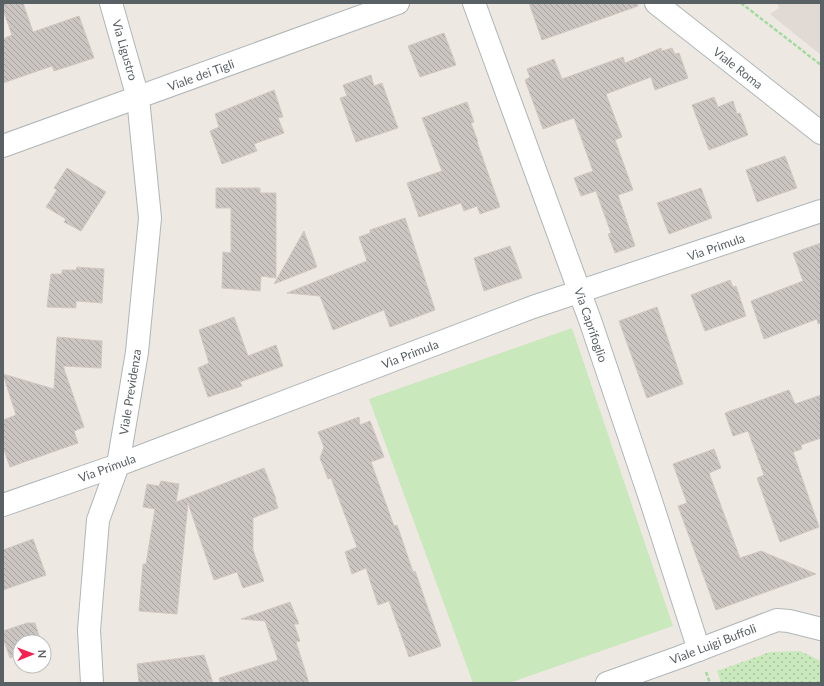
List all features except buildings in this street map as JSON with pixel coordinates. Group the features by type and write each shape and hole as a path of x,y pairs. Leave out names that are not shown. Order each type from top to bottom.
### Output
{"street":[{"name":"Via Ligustro","path":"110,3 138,98"},
{"name":"Viale dei Tigli","path":"3,146 398,3"},
{"name":"Via Caprifoglio","path":"474,3 580,292 650,498 699,650"},
{"name":"Viale Roma","path":"656,3 821,133"},
{"name":"Viale Previdenza","path":"92,683 89,630 98,520 118,465 137,352 150,218 138,98"},
{"name":"Via Primula","path":"3,505 118,465 533,307 821,212"},
{"name":"Viale Luigi Buffoli","path":"607,683 777,620 789,621 821,629"}],"path":[{"path":"741,3 821,65"}],"shaded area":[{"path":"777,3 821,3 821,55 770,14 779,8"}],"green space":[{"path":"572,328 673,626 509,683 473,683 369,399"},
{"path":"800,651 821,661 821,683 721,683 717,671 770,652"}]}
